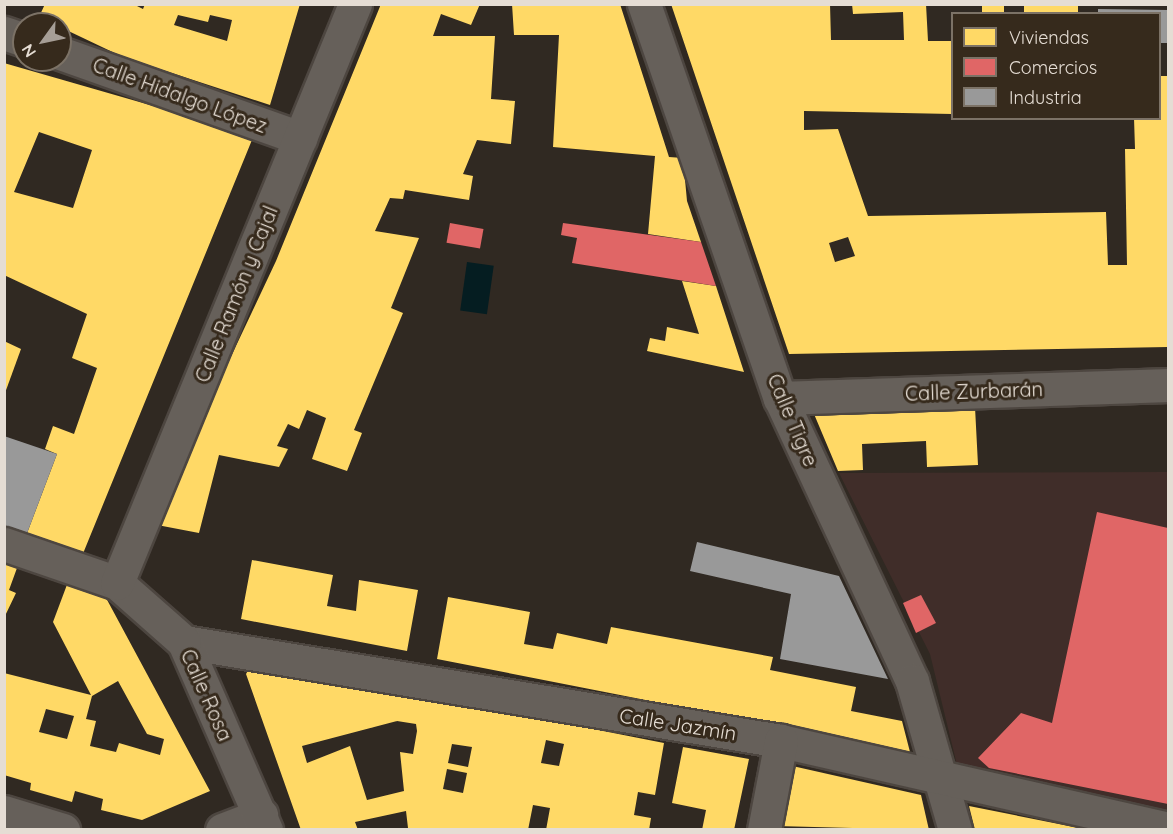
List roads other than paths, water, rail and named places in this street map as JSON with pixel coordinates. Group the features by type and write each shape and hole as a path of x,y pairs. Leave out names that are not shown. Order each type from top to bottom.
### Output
{"street":[{"name":"Calle Ramón y Cajal","path":"117,583 355,4"},
{"name":"Calle Tigre","path":"644,4 780,398 912,681 944,781 955,830"},
{"name":"Calle Hidalgo López","path":"72,56 300,138"},
{"name":"Calle Zurbarán","path":"780,398 1168,384"},
{"path":"4,544 117,583"},
{"name":"Calle Rosa","path":"117,583 183,642 263,822"},
{"name":"Calle Jazmín","path":"183,642 781,741 944,781 1168,829"},
{"path":"764,830 781,741"},
{"path":"4,812 63,830"},
{"path":"222,830 263,822"}],"water":[{"path":"467,262 494,266 487,314 460,311"}]}
